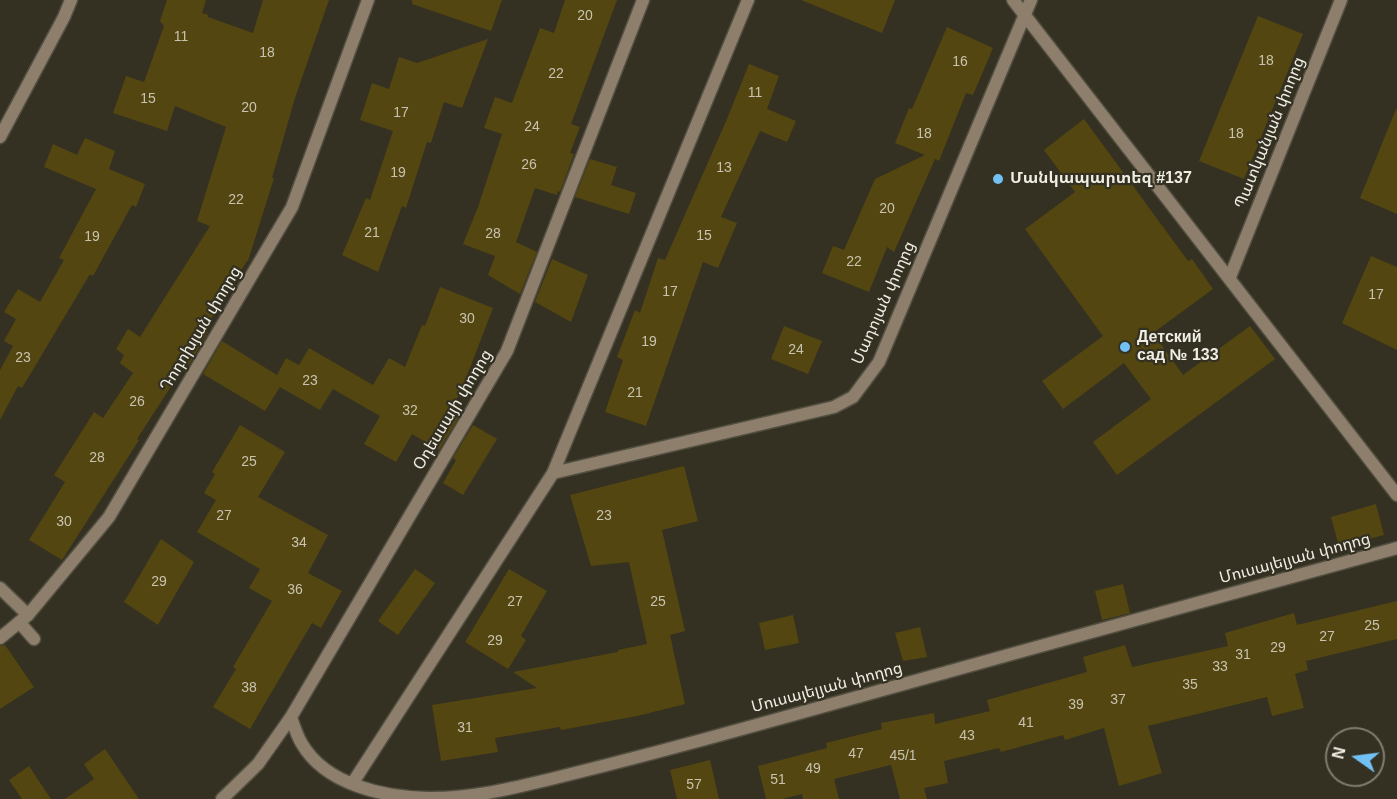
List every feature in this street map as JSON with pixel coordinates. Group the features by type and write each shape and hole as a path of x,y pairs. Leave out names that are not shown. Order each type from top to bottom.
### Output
{"street":[{"path":"0,137 71,0"},
{"name":"Դոդոխյան փողոց","path":"0,638 23,618 109,517 292,207 368,0"},
{"name":"Օդեսսայի փողոց","path":"222,799 258,764 291,717 507,351 643,0"},
{"path":"352,784 553,473 748,0"},
{"path":"1013,0 1397,495"},
{"name":"Մադոյան փողոց","path":"553,473 834,407 853,397 879,362 1031,0"},
{"name":"Պատկանյան փողոց","path":"1230,278 1341,0"},
{"name":"Մուսայելյան փողոց","path":"291,717 302,745 315,760 333,775 352,784 390,794 425,798 488,794 622,762 1397,548"},
{"path":"0,588 23,618 34,639"}],"building":[{"path":"167,0 206,0 202,13 253,33 263,0 329,0 295,98 272,178 274,178 248,261 204,330 208,332 189,365 186,363 62,560 29,540 65,482 54,475 94,412 103,418 133,373 120,363 124,355 116,349 128,329 140,337 210,226 197,221 226,127 175,106 167,131 113,113 126,76 144,82 164,26 160,21"},
{"path":"412,0 502,0 491,31 412,4"},
{"path":"565,0 617,0 571,124 580,127 570,153 574,154 560,192 558,191 557,195 535,188 516,242 537,252 520,294 488,275 495,256 463,244 502,134 484,128 495,97 512,103 540,28 554,33"},
{"path":"801,0 895,0 882,33"},
{"path":"1258,16 1303,34 1244,179 1199,161"},
{"path":"947,27 993,48 973,95 966,93 939,161 935,159 894,252 887,247 869,292 822,273 833,246 844,250 875,179 925,155 895,143"},
{"path":"488,39 462,108 444,102 431,143 427,142 406,208 402,206 378,272 342,255 366,198 370,200 393,131 360,120 372,83 389,89 399,57 417,63"},
{"path":"749,64 779,76 767,109 796,121 787,142 760,131 721,217 737,223 718,268 703,262 646,426 605,412 623,360 617,357 635,310 640,313 658,258 665,260"},
{"path":"1397,110 1397,214 1360,198"},
{"name":"Детский сад № 133","path":"1084,119 1188,261 1192,259 1213,289 1153,333 1183,375 1250,326 1275,359 1117,475 1093,442 1151,399 1124,363 1063,409 1042,381 1103,336 1025,229 1075,192 1044,150"},
{"path":"85,138 115,151 109,169 145,184 136,207 132,205 93,276 90,274 22,388 18,386 0,420 0,370 13,346 4,341 16,319 4,312 18,289 40,302 64,260 59,258 96,189 44,167 53,144 77,155"},
{"path":"590,159 617,167 611,185 636,193 629,214 575,197"},
{"path":"1371,256 1397,267 1397,350 1342,323"},
{"path":"552,259 588,275 571,322 535,302"},
{"path":"440,287 493,308 461,391 450,411 459,417 439,450 412,434 396,462 364,444 380,416 333,389 320,410 280,387 265,411 203,374 222,341 277,375 286,358 299,365 309,348 373,385 389,358 405,367 422,325 425,326"},
{"path":"784,326 822,341 808,374 771,359"},
{"path":"240,425 285,452 258,497 328,535 308,573 342,591 321,628 312,623 250,729 213,707 236,669 233,667 272,601 249,588 260,569 197,532 216,500 204,493 215,474 212,472"},
{"path":"473,425 497,439 463,495 443,483 456,460 453,458"},
{"path":"684,466 698,521 662,530 685,631 670,635 685,704 637,716 561,730 560,727 495,738 498,752 441,761 432,705 537,688 513,672 618,652 618,650 647,644 629,562 591,566 570,495"},
{"path":"1376,504 1384,535 1339,547 1331,517"},
{"path":"161,539 194,562 158,625 124,602"},
{"path":"415,569 435,583 398,635 378,621"},
{"path":"509,569 547,591 521,636 526,640 508,669 465,642"},
{"path":"1123,584 1130,613 1102,620 1095,591"},
{"path":"1397,601 1397,639 1306,661 1308,670 1295,674 1304,708 1272,716 1267,697 1148,726 1162,773 1119,786 1104,728 1065,740 1063,735 1001,752 999,748 944,761 948,783 924,788 927,799 900,799 891,765 834,779 839,799 803,799 802,794 782,799 766,799 758,766 827,748 826,743 882,729 881,723 934,713 935,724 990,711 987,700 1087,672 1083,657 1125,645 1132,667 1228,646 1225,633 1294,613 1297,625"},
{"path":"793,615 799,643 765,650 759,623"},
{"path":"920,627 927,657 903,661 895,633"},
{"path":"5,645 34,687 0,709 0,646"},
{"path":"105,749 139,799 65,799 94,779 84,764"},
{"path":"710,760 719,799 677,799 670,770"},
{"path":"29,766 51,799 22,799 9,780"}],"place":[{"name":"Մանկապարտեզ #137","path":"998,179"},
{"name":"Детский сад № 133","path":"1125,347"}]}
